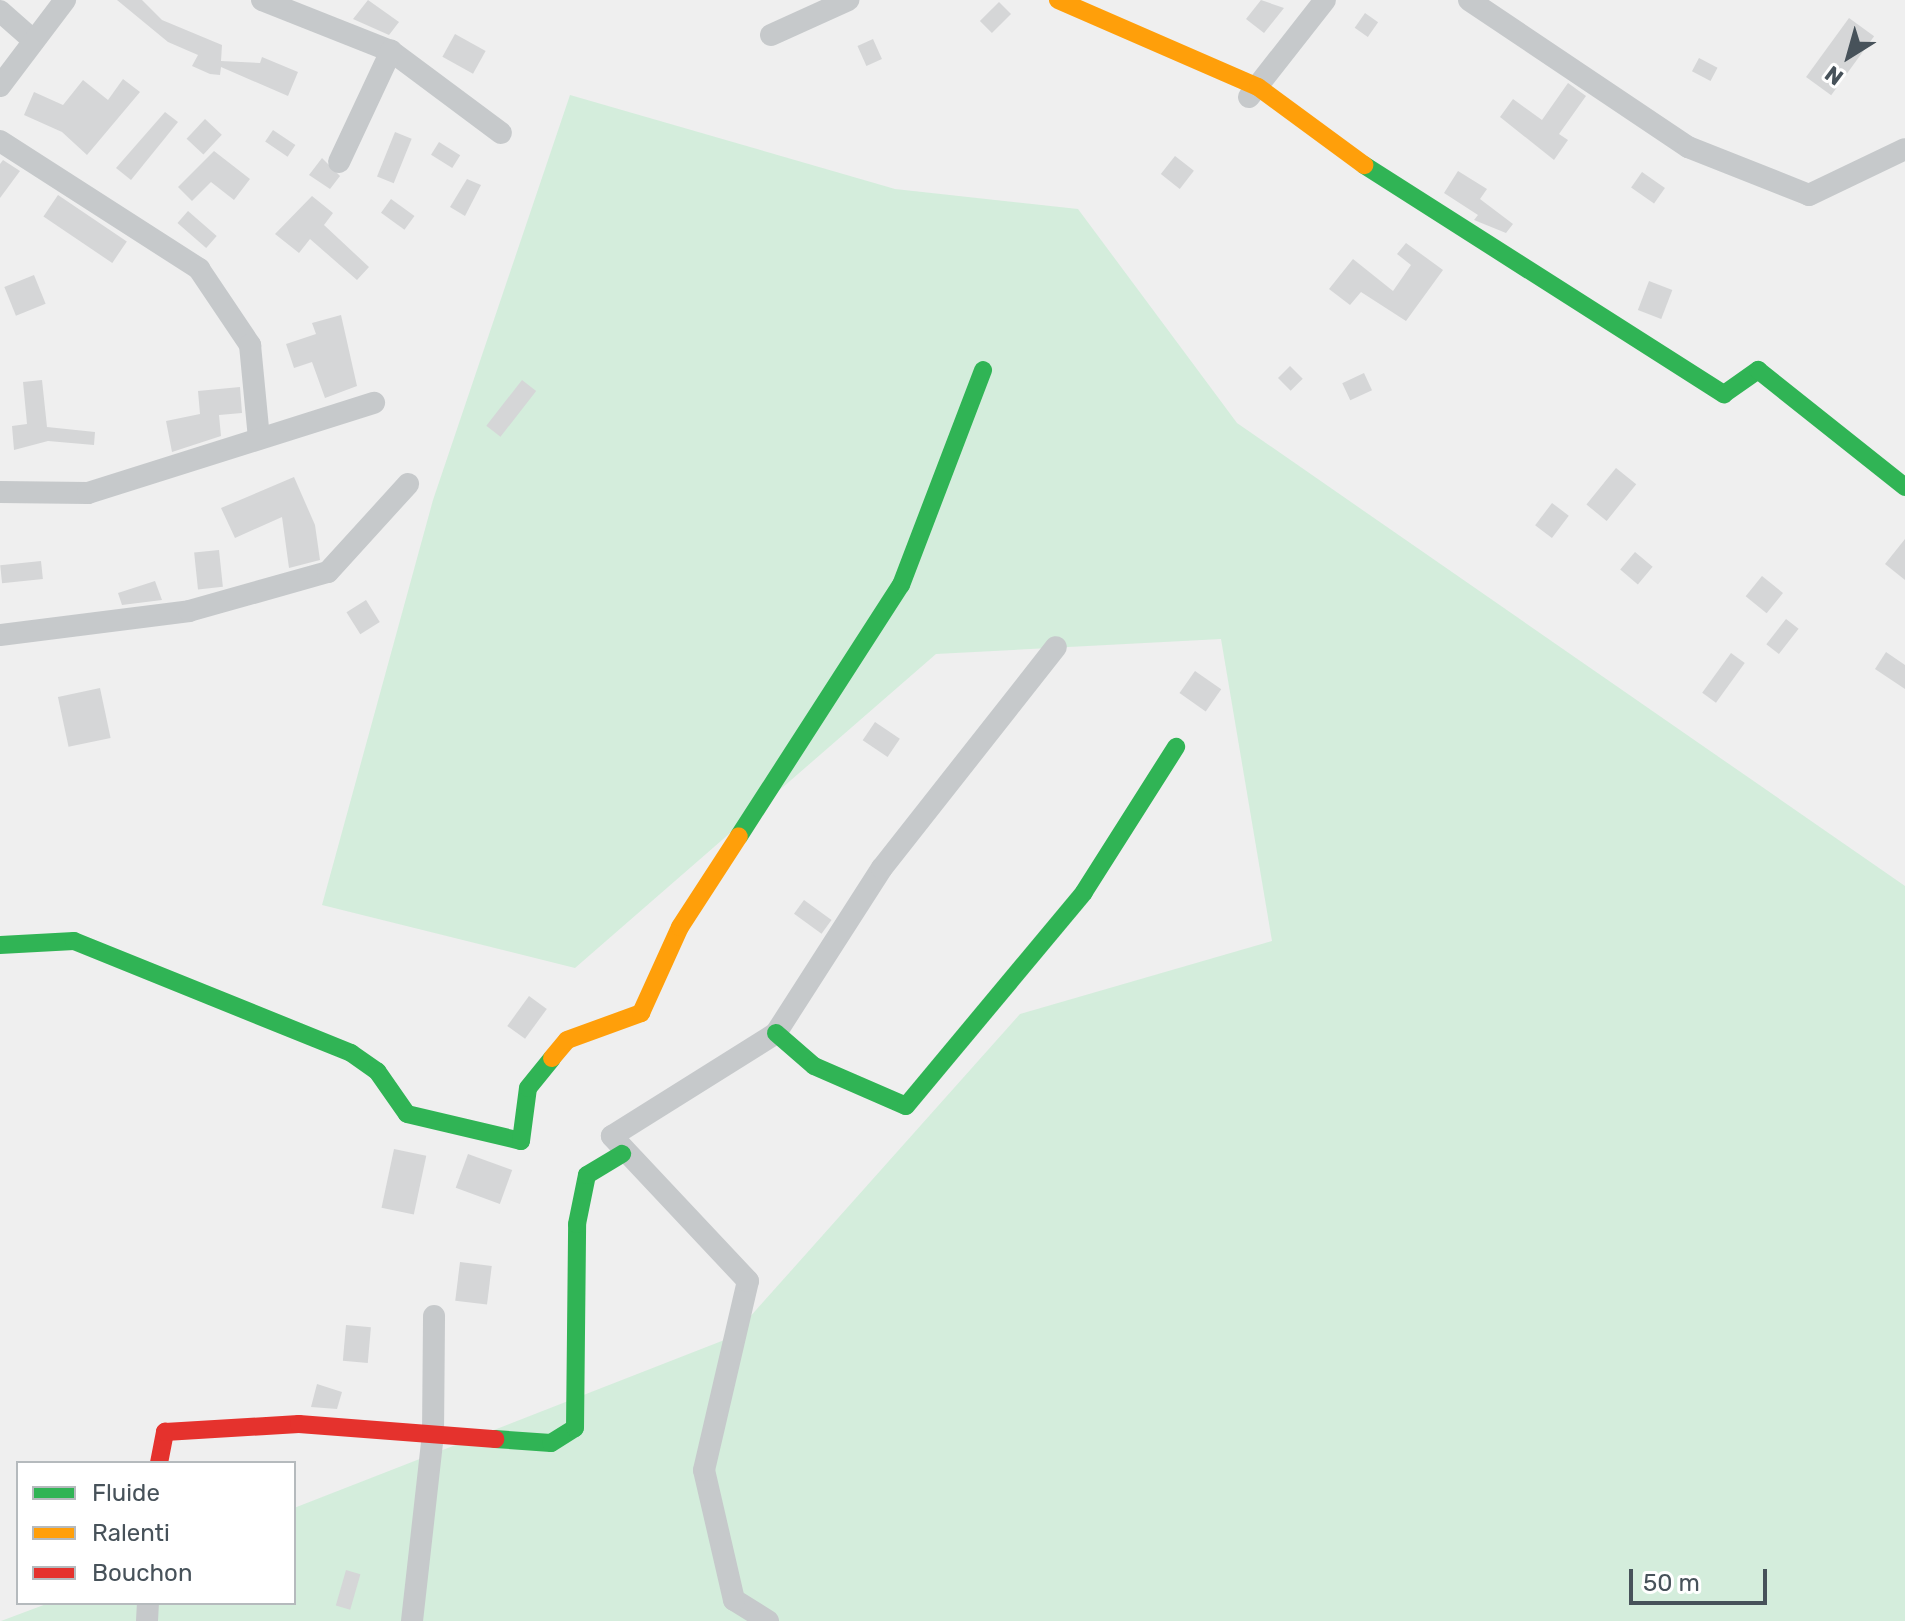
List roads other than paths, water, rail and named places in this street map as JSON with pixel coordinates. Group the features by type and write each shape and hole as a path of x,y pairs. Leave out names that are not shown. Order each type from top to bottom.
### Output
{"street":[{"path":"0,86 65,0"},
{"path":"262,0 391,51 501,133"},
{"path":"771,35 848,0"},
{"path":"1058,0 1253,93 1421,208 1724,394 1758,370 1905,487"},
{"path":"1253,93 1325,0"},
{"path":"1469,0 1688,147 1809,195 1905,149"},
{"path":"0,11 34,41"},
{"path":"339,162 391,51"},
{"path":"0,141 199,269 250,345 259,439"},
{"path":"0,945 74,941 173,978 351,1053 377,1071 407,1114 521,1141 528,1088 567,1040 641,1013 680,927 901,585 983,370"},
{"path":"0,492 88,493 374,403"},
{"path":"0,635 189,611 328,572 408,484"},
{"path":"768,1621 734,1600 704,1470 748,1281 622,1154 612,1136 776,1033 882,868 1056,647"},
{"path":"776,1033 814,1066 906,1106 1084,892 1176,747"},
{"path":"159,1461 165,1432 299,1424 551,1443 575,1428 577,1224 587,1175 622,1154"},
{"path":"412,1621 433,1434 434,1316"}]}
